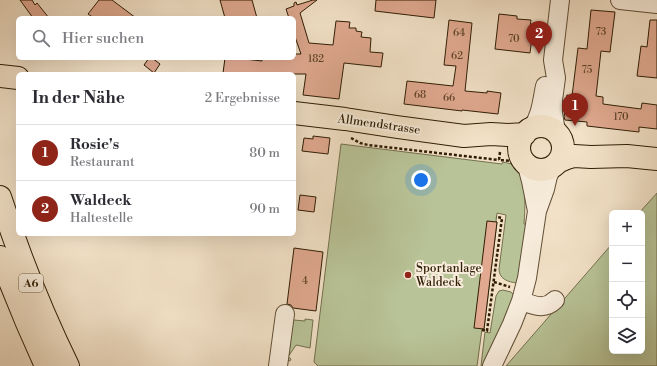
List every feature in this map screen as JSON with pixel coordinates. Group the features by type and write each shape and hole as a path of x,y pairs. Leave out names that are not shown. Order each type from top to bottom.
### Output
{"main road":[{"path":"0,76 16,78"},
{"name":"Allmendstrasse","path":"296,113 464,136 491,134 508,135 528,131"},
{"path":"627,156 594,144 568,140 551,128 543,126 538,126 528,131 521,139 519,151 524,161 533,169 538,170 543,170 556,165 567,158 574,156 627,156 657,159"},
{"path":"556,165 563,150 563,144 558,134"},
{"name":"Allmendstrasse","path":"464,136 490,146 508,150 524,161"},
{"name":"A6","path":"0,197 31,283 68,366"},
{"name":"A6","path":"0,257 46,366"}],"street":[{"path":"528,131 534,125 539,114 546,77 553,60 560,0"},
{"path":"620,0 657,4"},
{"path":"553,60 556,78 553,114 558,134"},
{"path":"524,161 532,181 537,211"},
{"path":"492,366 521,301 528,272 537,211 548,176 556,165"},
{"path":"521,301 536,306 547,306 555,300"},
{"path":"278,366 285,314"}],"path":[{"path":"482,330 487,331 502,218 496,217"}],"green space":[{"name":"Sportanlage Waldeck","path":"341,144 502,164 503,162 512,164 521,175 524,192 524,224 528,225 517,283 510,282 502,278 499,272 506,215 497,213 484,329 482,329 477,366 318,366 314,362"},
{"path":"657,193 657,366 506,366 609,247 609,354 645,354 645,210 642,210"},
{"path":"503,290 511,292 515,296 484,366 481,366 485,332 490,333 496,296 499,291"},
{"path":"305,319 313,320 310,348 296,345 288,357 291,359 290,361 286,360 287,326 294,320 305,321"}],"building":[{"path":"20,0 32,0 35,5 37,3 47,16 32,16"},
{"path":"99,0 112,0 133,16 91,16 88,14"},
{"path":"220,0 252,0 256,16 224,16"},
{"path":"317,0 300,13 309,43 333,45 336,21 350,22 349,28 356,28 356,31 362,32 361,37 371,38 370,52 383,53 381,67 344,63 339,99 303,95 306,74 296,74 296,72 223,72 225,60 296,60 296,54 301,54 296,40 296,16 288,16 286,9 294,6 294,3 296,2 297,5"},
{"path":"376,0 436,0 434,18 375,11"},
{"path":"591,10 615,12 610,52 601,51 596,96 603,97 603,104 641,109 642,103 657,105 657,129 639,127 639,132 587,126 587,122 565,120 564,117 567,95 572,96 578,48 587,49"},
{"path":"499,14 517,16 517,19 531,20 530,28 533,29 530,53 495,49"},
{"path":"449,20 472,23 465,91 487,93 487,91 501,93 498,114 404,104 407,81 453,86 456,66 444,65"},
{"path":"650,20 657,20 657,78 637,76 641,46 647,47"},
{"path":"148,60 155,60 160,64 155,72 144,65"},
{"path":"313,136 330,138 328,154 302,151 304,138 313,139"},
{"path":"300,195 316,197 314,212 298,210"},
{"path":"487,221 497,222 484,329 474,328"},
{"path":"294,248 323,252 316,311 293,308 291,305 287,304"}],"place":[{"name":"Waldeck","path":"539,54"},
{"name":"Rosie's","path":"575,126"},
{"name":"Sportanlage Waldeck","path":"408,275"}]}
